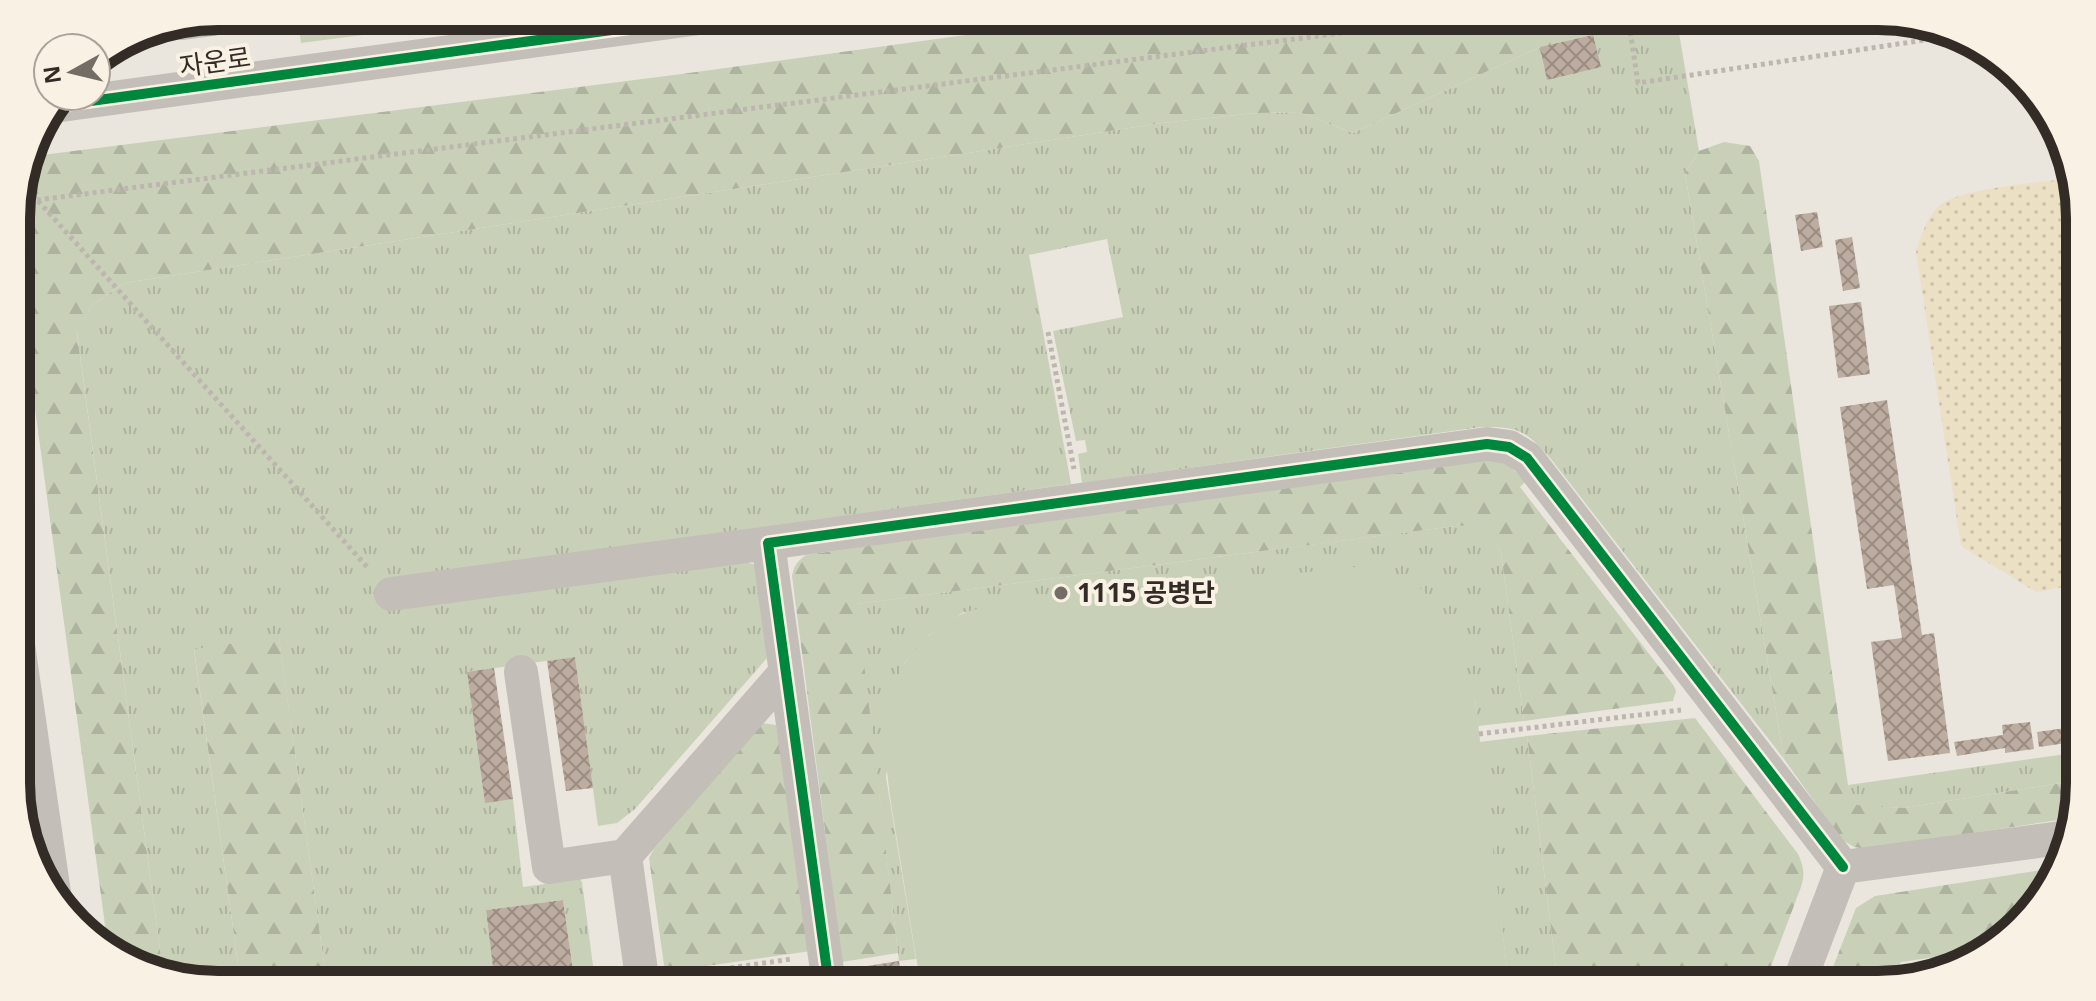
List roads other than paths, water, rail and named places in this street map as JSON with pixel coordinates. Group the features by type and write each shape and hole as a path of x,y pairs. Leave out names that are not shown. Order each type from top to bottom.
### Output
{"street":[{"name":"자운로","path":"112,98 611,30"},
{"path":"391,594 1487,444 1509,447 1527,458 1843,867"},
{"path":"768,543 827,970"},
{"path":"521,672 549,867 625,856 786,672"},
{"path":"30,742 44,856"},
{"path":"1843,867 2057,838"},
{"path":"625,856 641,971"},
{"path":"1803,971 1843,867"}],"place":[{"name":"1115 공병단","path":"1061,593"}]}
